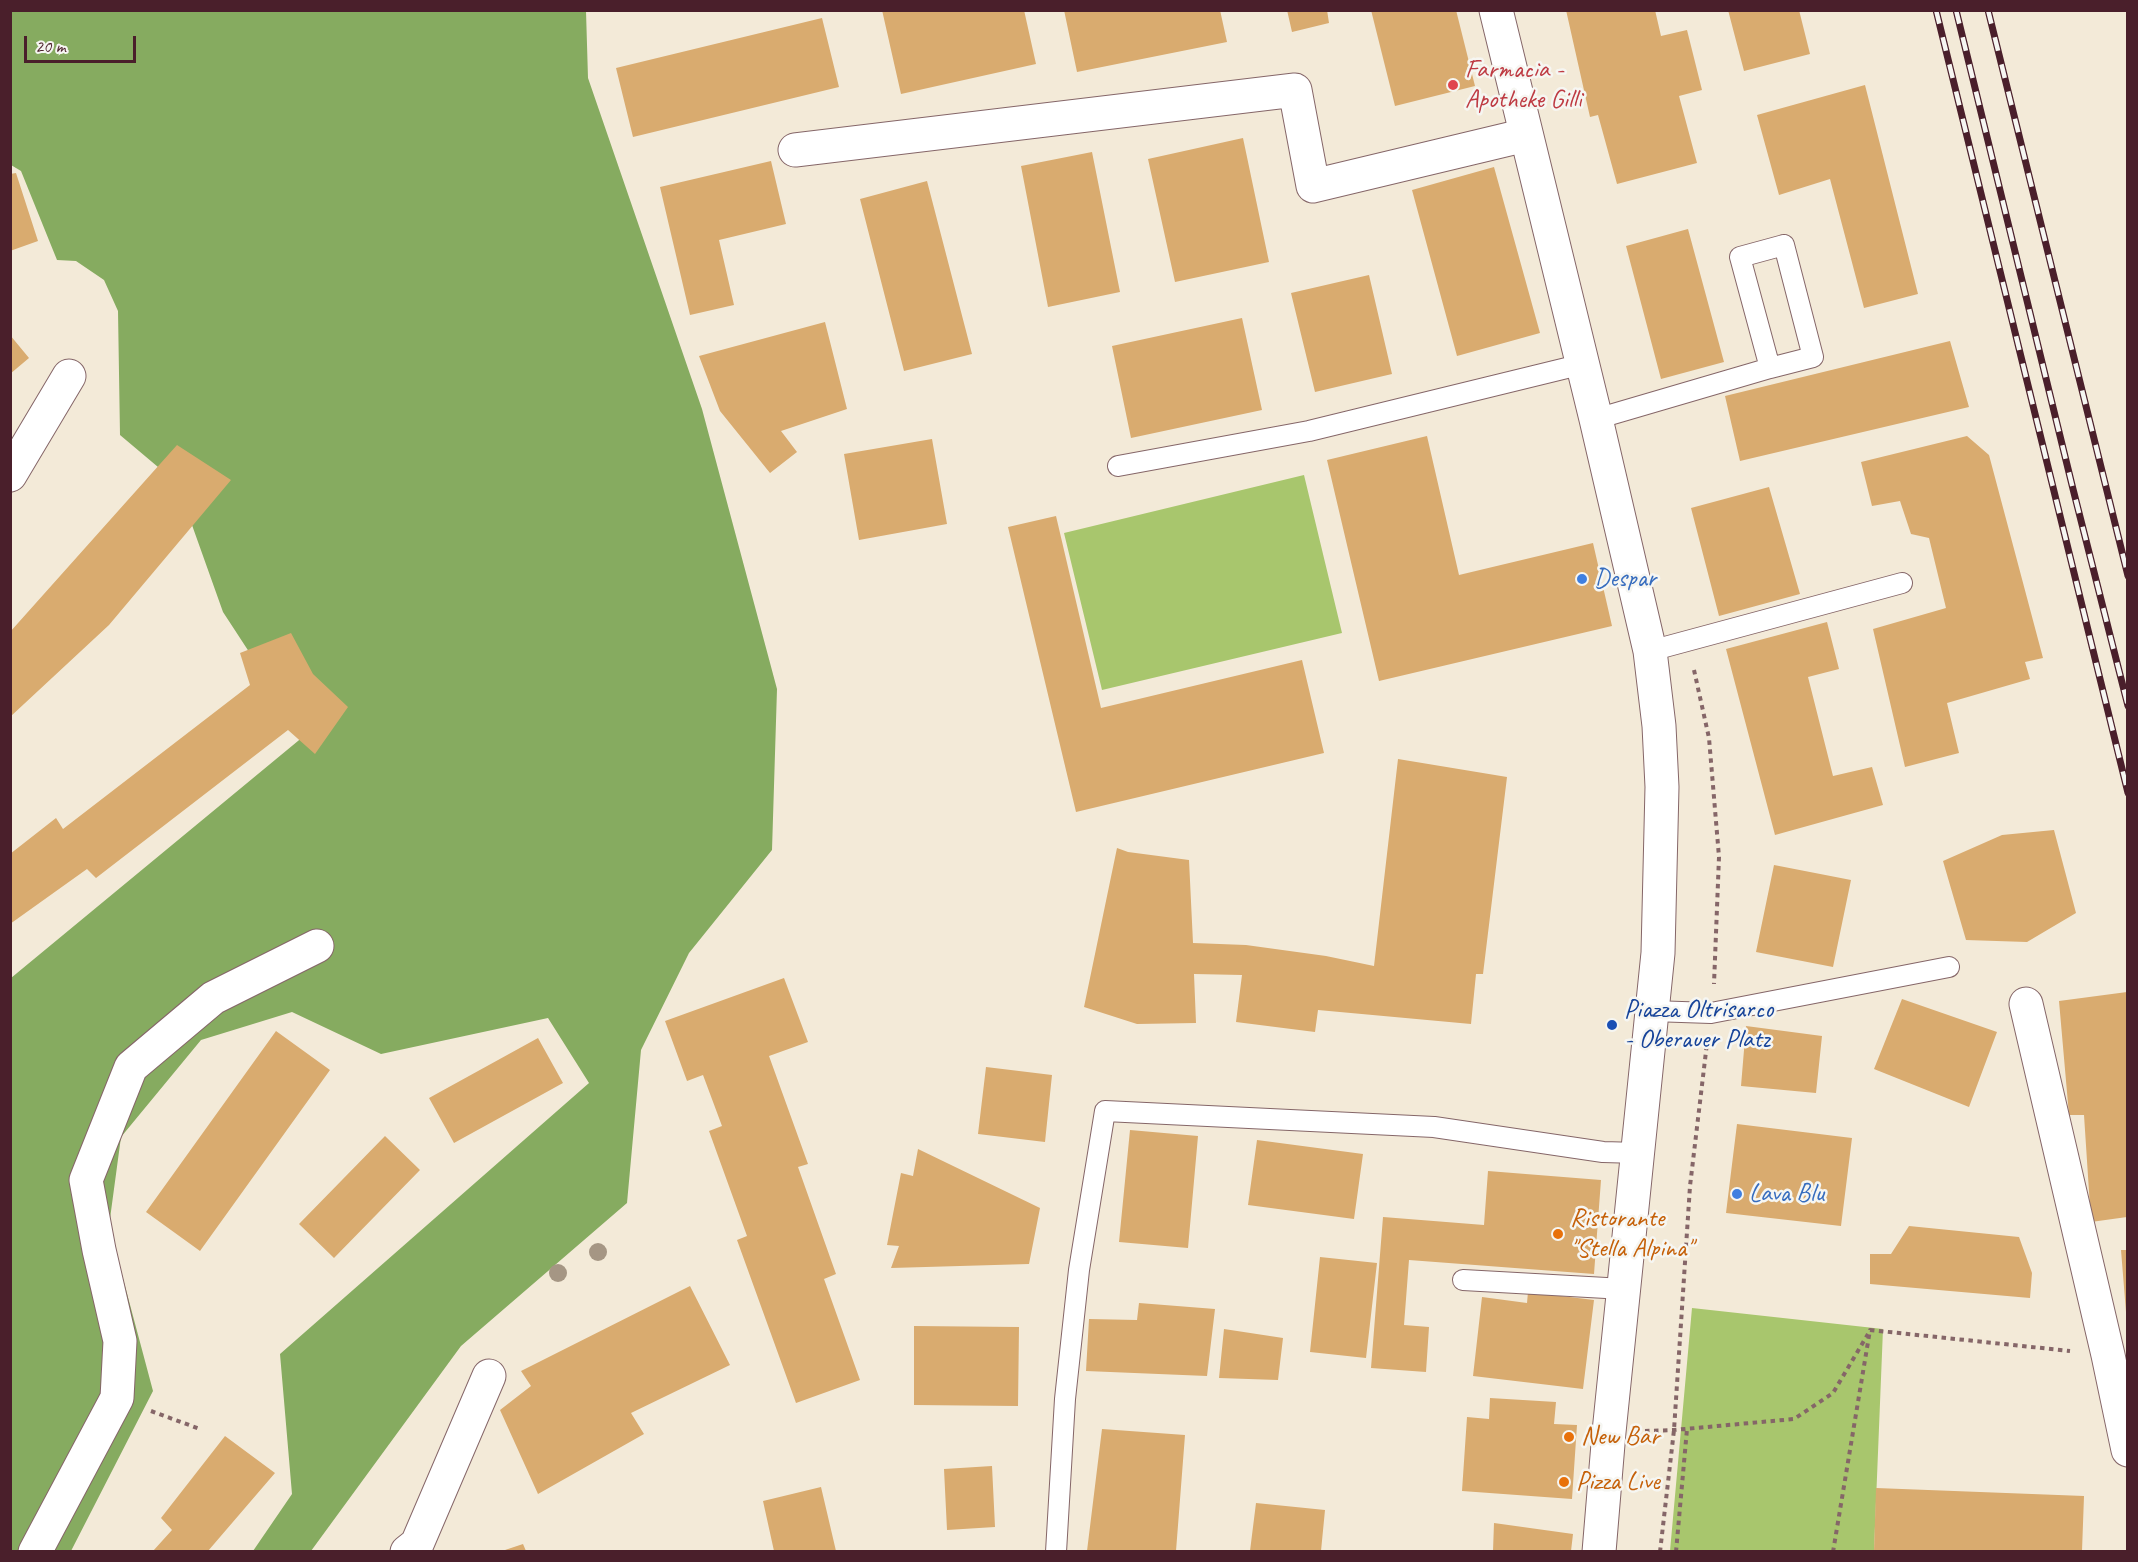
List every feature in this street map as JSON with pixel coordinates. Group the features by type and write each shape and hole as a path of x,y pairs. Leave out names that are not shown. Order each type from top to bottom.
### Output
{"street":[{"path":"1496,10 1583,364 1650,651 1659,726 1662,787 1658,952 1599,1551"},
{"path":"795,150 1294,90 1313,186 1526,135"},
{"path":"10,475 69,376"},
{"path":"35,1551 117,1398 120,1341 86,1180 131,1067 213,998 317,946"},
{"path":"2026,1004 2108,1355 2127,1449"},
{"path":"407,1551 417,1544 489,1376"}],"lane":[{"path":"1596,419 1814,357 1784,245 1740,256 1770,368"},
{"path":"1118,466 1309,431 1583,364"},
{"path":"1650,651 1902,583"},
{"path":"1652,1011 1711,1013 1949,967"},
{"path":"1056,1551 1065,1399 1079,1270 1106,1111 1434,1127 1603,1152 1638,1153"},
{"path":"1463,1280 1624,1289"}],"path":[{"path":"1870,1330 2108,1355"},
{"path":"1609,1432 1687,1429 1794,1419 1833,1393 1870,1330"},
{"path":"1833,1551 1870,1330"},
{"path":"117,1398 200,1429"},
{"path":"1676,1551 1687,1429"}],"green space":[{"path":"11,11 586,11 588,78 702,409 777,689 772,850 689,953 641,1050 627,1203 461,1346 311,1551 253,1551 292,1494 280,1354 589,1083 548,1018 381,1054 292,1012 201,1040 121,1137 109,1226 153,1391 71,1551 11,1552 11,978 304,736 223,612 177,483 120,435 118,311 104,280 76,261 57,260 21,171 11,165"},
{"path":"1304,475 1342,633 1102,690 1064,533"},
{"path":"1692,1308 1883,1329 1874,1551 1670,1551"}],"building":[{"path":"882,10 1024,10 1036,64 901,94"},
{"path":"1064,10 1220,10 1227,42 1077,72"},
{"path":"1287,10 1327,10 1329,23 1292,32"},
{"path":"1371,10 1456,10 1475,86 1395,106"},
{"path":"1566,10 1655,10 1661,36 1687,30 1702,90 1679,96 1697,163 1617,184 1598,115 1590,117"},
{"path":"1728,10 1799,10 1810,54 1744,71"},
{"path":"822,18 839,87 633,137 616,68"},
{"path":"1865,85 1918,294 1864,308 1830,179 1779,195 1757,115"},
{"path":"1243,138 1269,262 1175,282 1148,159"},
{"path":"1092,152 1120,292 1048,307 1021,166"},
{"path":"771,161 786,224 719,240 734,305 690,315 660,187"},
{"path":"1494,167 1540,333 1457,356 1412,190"},
{"path":"16,173 38,241 10,251 10,174"},
{"path":"927,181 972,354 904,371 860,199"},
{"path":"1688,229 1724,362 1661,379 1626,246"},
{"path":"1369,275 1392,374 1315,392 1291,293"},
{"path":"1242,318 1262,410 1131,438 1112,346"},
{"path":"825,322 847,409 781,431 797,452 770,473 720,411 699,356"},
{"path":"10,335 29,358 10,374"},
{"path":"1950,341 1969,407 1740,461 1725,396"},
{"path":"1427,436 1459,575 1593,543 1612,626 1379,681 1327,460"},
{"path":"1967,436 1989,455 2043,658 2025,662 2030,679 1947,703 1959,753 1905,767 1873,629 1946,608 1929,538 1911,534 1900,501 1872,506 1861,462"},
{"path":"932,439 947,524 859,540 844,454"},
{"path":"177,445 231,480 109,625 10,717 10,632"},
{"path":"1769,487 1800,594 1719,616 1691,508"},
{"path":"1056,516 1101,708 1302,660 1324,753 1076,812 1008,527"},
{"path":"1827,622 1839,669 1808,677 1833,776 1872,767 1883,805 1775,835 1726,649"},
{"path":"291,633 313,674 348,707 315,754 288,730 96,878 87,869 10,924 10,854 56,818 63,829 250,685 240,653"},
{"path":"1398,759 1507,777 1483,974 1476,974 1471,1024 1318,1010 1315,1032 1236,1022 1242,975 1194,974 1196,1023 1137,1024 1084,1007 1117,848 1128,852 1189,860 1193,943 1246,945 1326,956 1374,966"},
{"path":"2054,830 2076,913 2027,942 1966,940 1943,861 2002,835"},
{"path":"1774,865 1851,880 1833,967 1756,952"},
{"path":"784,978 808,1042 769,1056 808,1164 798,1167 836,1274 824,1279 860,1380 796,1403 737,1240 747,1236 709,1131 722,1126 703,1075 687,1081 665,1021"},
{"path":"2127,992 2127,1217 2091,1222 2084,1115 2069,1115 2059,1001"},
{"path":"1902,999 1997,1032 1969,1107 1874,1069"},
{"path":"1746,1026 1822,1036 1816,1093 1741,1086"},
{"path":"276,1031 330,1070 200,1251 146,1212"},
{"path":"538,1038 563,1083 454,1143 429,1098"},
{"path":"986,1067 1052,1075 1045,1142 978,1134"},
{"path":"1737,1124 1852,1138 1841,1226 1726,1213"},
{"path":"1130,1130 1198,1136 1188,1248 1119,1242"},
{"path":"385,1136 420,1170 334,1258 299,1224"},
{"path":"1257,1140 1363,1154 1354,1219 1248,1205"},
{"path":"918,1149 1040,1208 1029,1264 891,1268 899,1246 887,1245 901,1173 913,1176"},
{"path":"1488,1171 1601,1180 1594,1274 1409,1260 1404,1325 1429,1327 1426,1372 1371,1368 1383,1217 1484,1225"},
{"path":"1909,1226 2019,1237 2032,1273 2030,1298 1870,1284 1870,1254 1891,1254"},
{"path":"2121,1250 2127,1250 2127,1312 2126,1312"},
{"path":"1320,1257 1377,1263 1366,1358 1310,1352"},
{"path":"690,1286 730,1365 631,1413 644,1434 538,1494 500,1410 531,1386 521,1371"},
{"path":"1528,1292 1594,1300 1583,1389 1473,1376 1482,1297 1527,1303"},
{"path":"1139,1303 1215,1309 1207,1376 1086,1371 1089,1319 1137,1320"},
{"path":"914,1326 1019,1327 1018,1406 914,1405"},
{"path":"1224,1329 1283,1338 1278,1380 1219,1378"},
{"path":"1490,1398 1556,1402 1554,1424 1577,1425 1572,1499 1462,1491 1467,1417 1489,1419"},
{"path":"1102,1429 1185,1435 1176,1551 1087,1551"},
{"path":"225,1436 275,1473 208,1551 153,1551 172,1530 161,1518"},
{"path":"992,1466 995,1527 947,1530 944,1469"},
{"path":"821,1487 836,1551 774,1551 763,1501"},
{"path":"1876,1488 2084,1496 2082,1551 1874,1551"},
{"path":"1256,1503 1325,1510 1321,1551 1250,1551"},
{"path":"1494,1523 1573,1534 1571,1551 1493,1551"},
{"path":"523,1544 526,1551 502,1551"}],"railway":[{"path":"1936,10 2128,793"},
{"path":"1956,10 2128,706"},
{"path":"1988,10 2128,576"}],"place":[{"name":"Farmacia - Apotheke Gilli","path":"1453,85"},
{"name":"Despar","path":"1582,579"},
{"name":"Piazza Oltrisarco - Oberauer Platz","path":"1612,1025"},
{"name":"Lava Blu","path":"1737,1194"},
{"name":"Ristorante \"Stella Alpina\"","path":"1558,1234"},
{"name":"New Bar","path":"1569,1437"},
{"name":"Pizza Live","path":"1564,1482"}]}
